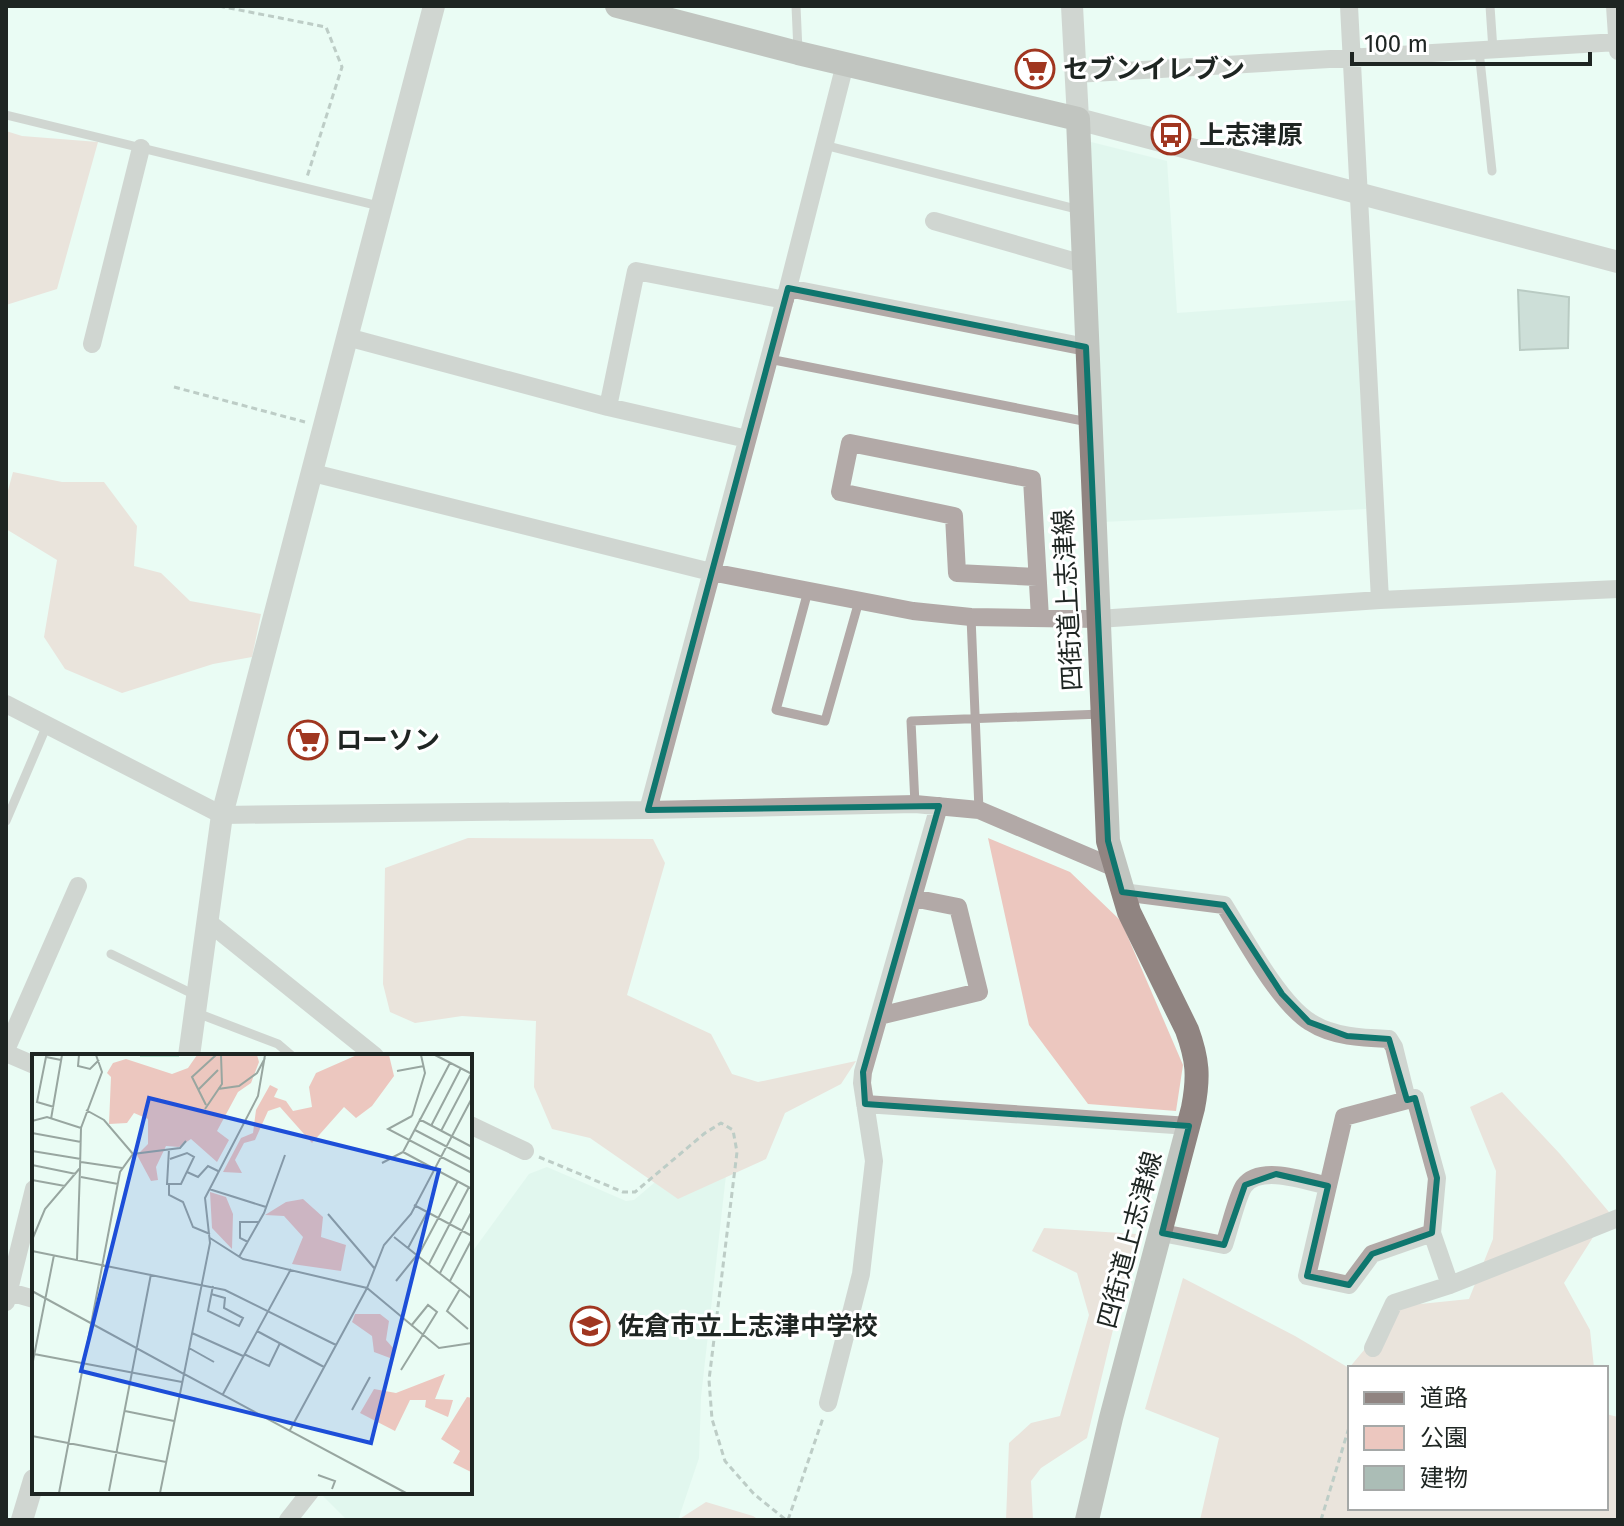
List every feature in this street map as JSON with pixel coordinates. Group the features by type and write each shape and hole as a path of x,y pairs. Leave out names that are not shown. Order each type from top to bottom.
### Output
{"main road":[{"path":"617,6 798,53 1078,119"},
{"name":"四街道上志津線","path":"1078,119 1088,422 1108,841 1129,912 1194,1050 1199,1075 1189,1126 1087,1520"}],"street":[{"path":"189,1054 222,815 313,473 379,206 434,6"},
{"path":"1072,6 1078,119 1618,262"},
{"path":"1349,6 1380,600"},
{"path":"1615,6 1618,53"},
{"path":"1075,74 1618,42"},
{"path":"648,810 845,64"},
{"path":"92,344 141,148"},
{"path":"934,221 1083,264"},
{"path":"608,407 636,271 1086,347"},
{"path":"347,337 608,407 747,439"},
{"path":"1037,577 957,573 954,516 840,492 850,443 1032,479 1040,618"},
{"path":"313,473 711,572 913,611 971,617 1098,619 1380,600 1618,589"},
{"path":"6,704 222,815 915,804 979,810 1115,868"},
{"path":"828,1403 861,1274 874,1161 863,1072 939,806"},
{"path":"32,1064 6,1051 78,886"},
{"path":"1122,892 1224,905 1282,994 1309,1022 1347,1036 1389,1039 1394,1047 1407,1100"},
{"path":"879,1016 979,992 958,907 913,898"},
{"path":"207,921 373,1054"},
{"path":"1432,1233 1372,1254 1349,1285 1307,1276 1344,1117 1415,1098 1437,1178 1432,1233 1450,1285"},
{"path":"865,1104 1189,1126"},
{"path":"472,1126 525,1151"},
{"path":"1162,1233 1224,1245 1245,1185 1258,1176 1276,1174 1328,1186"},
{"path":"32,1197 7,1295 32,1299"},
{"path":"1373,1348 1394,1303 1450,1285 1618,1218"},
{"path":"22,1520 32,1487"},
{"path":"288,1520 308,1494"}],"lane":[{"path":"796,6 798,53"},
{"path":"1490,6 1486,50 1492,171"},
{"path":"6,115 379,206"},
{"path":"824,145 1080,210"},
{"path":"769,359 1088,422"},
{"path":"808,591 776,710 825,721 859,601"},
{"path":"971,617 979,810"},
{"path":"915,804 911,721 1102,714"},
{"path":"6,821 48,725"},
{"path":"111,954 196,1004 278,1044 290,1054"}],"path":[{"path":"219,6 326,27 342,67 304,188"},
{"path":"174,387 324,427"},
{"path":"525,1151 623,1192 635,1192 705,1133 721,1123 733,1130 737,1152 709,1380 712,1419 725,1461 754,1494 787,1520 828,1403"},
{"path":"1321,1520 1348,1431"}],"highlighted area":[{"path":"788,288 1086,347 1108,841 1122,892 1224,905 1282,994 1309,1022 1347,1036 1389,1039 1407,1100 1415,1098 1437,1178 1432,1233 1372,1254 1349,1285 1307,1276 1328,1186 1276,1174 1245,1185 1224,1245 1162,1233 1189,1126 865,1104 863,1072 939,806 648,810"}],"shaded area":[{"path":"1087,141 1167,161 1177,313 1357,300 1366,509 1102,522"},
{"name":"佐倉市立上志津中学校","path":"706,1139 728,1157 701,1397 699,1458 678,1520 347,1520 321,1494 472,1494 472,1252 529,1174 547,1167 626,1201 634,1200"}],"green space":[{"path":"6,131 22,136 98,142 57,289 6,305"},
{"path":"13,472 62,482 104,482 137,526 134,566 161,573 190,601 261,614 252,657 213,664 122,693 65,669 44,637 57,560 6,529 6,498"},
{"path":"468,838 653,839 665,863 627,995 711,1034 732,1074 758,1082 856,1061 841,1084 785,1113 766,1159 678,1199 590,1138 552,1129 534,1087 536,1021 462,1016 415,1023 390,1012 383,984 385,868"},
{"path":"988,838 1070,872 1121,921 1183,1065 1176,1111 1088,1104 1029,1025"},
{"path":"1502,1092 1609,1212 1564,1283 1590,1330 1594,1366 1351,1366 1401,1306 1469,1299 1493,1239 1496,1171 1470,1107"},
{"path":"1044,1228 1136,1234 1087,1438 1041,1468 1031,1481 1033,1520 1006,1520 1009,1443 1031,1423 1060,1416 1089,1315 1077,1273 1032,1251"},
{"path":"1183,1278 1348,1367 1348,1510 1608,1510 1608,1414 1618,1417 1618,1520 1200,1520 1219,1438 1145,1409"},
{"path":"706,1502 753,1516 759,1520 678,1520"}],"building":[{"path":"1518,290 1569,297 1568,348 1520,350"}],"place":[{"name":"セブンイレブン","path":"1035,69"},
{"name":"上志津原","path":"1171,135"},
{"name":"ローソン","path":"308,740"},
{"name":"佐倉市立上志津中学校","path":"590,1326"}]}
